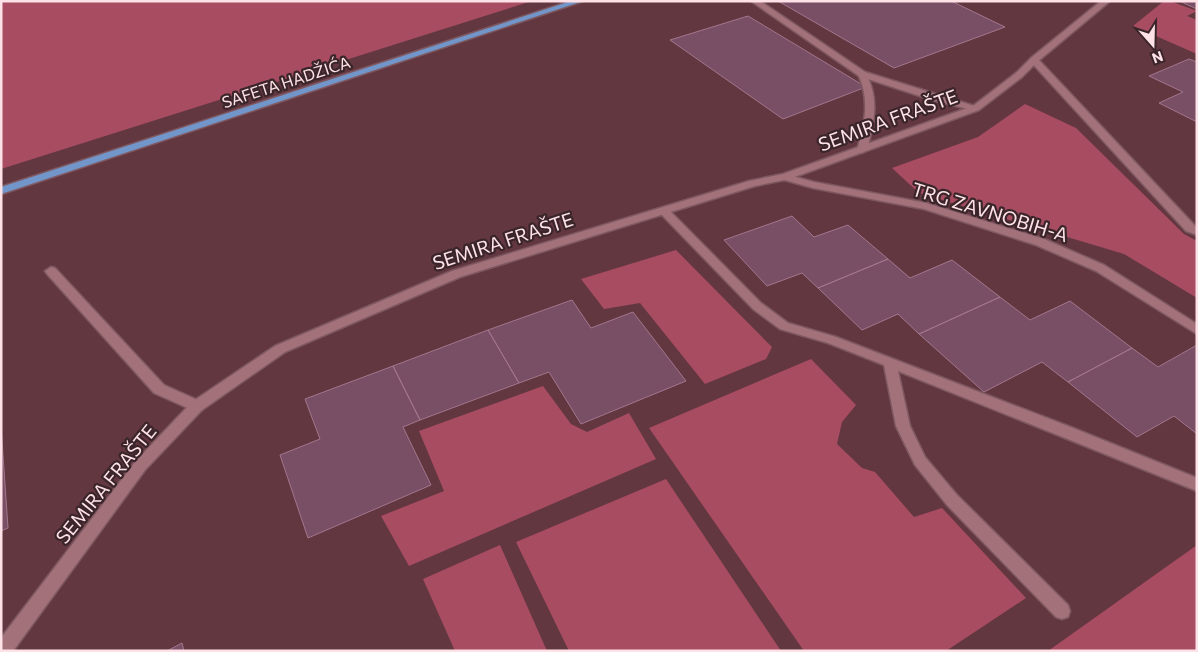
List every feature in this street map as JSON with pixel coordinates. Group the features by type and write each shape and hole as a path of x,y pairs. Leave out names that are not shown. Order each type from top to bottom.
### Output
{"main road":[{"name":"SAFETA HADŽIĆA","path":"1,191 579,1"}],"street":[{"path":"755,1 862,74 934,98 976,108"},
{"name":"SEMIRA FRAŠTE","path":"2,651 140,466 197,406 280,349 456,274 753,183 785,178 976,108 1019,75 1034,60 1106,1"},
{"path":"1034,60 1190,228 1197,232"},
{"path":"862,74 872,97 870,121 862,150"},
{"name":"TRG ZAVNOBIH-A","path":"785,178 813,186 926,206 1040,242 1100,268 1197,330"},
{"path":"664,211 758,306 784,326 832,340 890,365 1068,432 1197,485"},
{"path":"51,271 160,389 197,406"},
{"path":"890,365 903,426 920,462 952,500 1062,611"}],"shaded area":[{"path":"1,1 532,1 1,169"},
{"path":"1164,1 1170,1 1197,11 1187,16 1197,20 1197,54 1133,26"},
{"path":"1025,104 1076,128 1184,234 1197,241 1197,298 1124,254 919,193 892,168 978,137"},
{"path":"676,250 772,347 766,359 705,384 640,303 604,309 581,279"},
{"path":"811,359 856,405 842,422 837,444 862,468 875,472 914,517 942,508 1026,598 946,651 804,651 649,428"},
{"path":"543,386 571,424 587,432 629,413 656,459 409,566 381,516 444,491 419,431"},
{"path":"666,479 781,651 569,651 516,542"},
{"path":"500,545 547,651 455,651 423,579"},
{"path":"1197,545 1197,651 1048,651"}],"building":[{"path":"778,1 951,1 1005,27 894,68"},
{"path":"1179,1 1197,1 1197,9"},
{"path":"748,16 866,87 783,119 670,40"},
{"path":"1189,59 1197,62 1197,122 1159,103 1183,92 1149,76"},
{"path":"792,216 814,237 848,225 888,259 818,288 802,273 767,286 724,240"},
{"path":"888,259 910,278 952,260 1000,297 919,334 898,314 862,330 818,288"},
{"path":"1000,297 1030,320 1070,301 1132,348 1068,382 1042,362 984,392 919,334"},
{"path":"572,300 591,328 633,312 686,381 581,424 549,372 519,383 488,330"},
{"path":"488,330 519,383 420,420 393,366"},
{"path":"1197,345 1197,434 1174,416 1137,437 1068,382 1132,348 1158,367"},
{"path":"393,366 420,420 403,427 431,485 308,538 280,455 320,439 305,399"},
{"path":"1,426 8,528 1,531"},
{"path":"182,643 184,651 167,651"}]}
